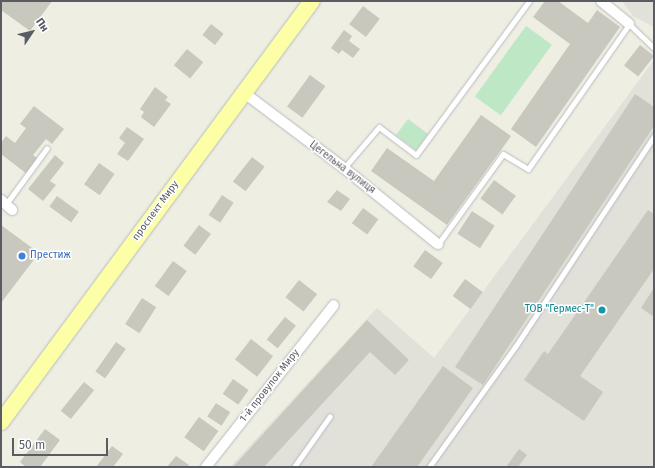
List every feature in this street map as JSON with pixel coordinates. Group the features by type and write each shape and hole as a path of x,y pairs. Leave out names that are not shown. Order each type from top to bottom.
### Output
{"main road":[{"name":"проспект Миру","path":"1,422 312,1"}],"street":[{"path":"601,1 629,24"},
{"name":"Цегельна вулиця","path":"244,92 344,168 438,244"},
{"name":"1-й провулок Миру","path":"206,467 334,305"}],"lane":[{"path":"344,168 379,127 416,155 529,1"},
{"path":"438,244 503,154 528,169 629,24 654,48"},
{"path":"429,467 515,348 654,136"},
{"path":"6,205 48,148"},
{"path":"294,467 330,416"}],"shaded area":[{"path":"622,1 654,1 654,27 633,16"},
{"path":"654,60 654,467 230,467 377,308 434,358"}],"green space":[{"path":"526,26 552,45 501,115 475,96"},
{"path":"408,119 428,134 416,150 396,135"}],"building":[{"path":"1,1 52,1 30,31 1,10"},
{"path":"545,1 558,1 588,23 597,10 620,27 536,147 511,129 570,44 533,17"},
{"path":"363,6 380,19 366,37 349,24"},
{"path":"211,24 224,34 215,45 202,35"},
{"path":"344,30 352,36 349,41 360,49 353,58 342,50 339,54 331,48"},
{"path":"640,45 654,56 638,77 624,65"},
{"path":"187,49 203,62 190,79 174,65"},
{"path":"310,75 325,86 302,118 287,107"},
{"path":"155,87 168,97 165,100 171,104 154,127 141,117 144,112 140,109"},
{"path":"635,94 654,107 654,126 483,385 455,367"},
{"path":"34,106 64,129 52,144 46,139 33,155 38,159 27,174 1,154 1,143 6,136 15,143 26,128 20,124"},
{"path":"481,115 511,136 447,225 371,171 387,148 434,181"},
{"path":"127,127 144,139 128,161 117,154 125,143 119,138"},
{"path":"55,155 64,163 50,181 56,185 43,201 28,189"},
{"path":"252,157 265,167 246,191 233,181"},
{"path":"99,163 115,174 100,195 84,184"},
{"path":"494,180 516,196 502,214 480,199"},
{"path":"337,190 350,199 341,211 327,202"},
{"path":"222,195 234,203 220,223 209,215"},
{"path":"57,196 79,212 71,222 49,207"},
{"path":"363,208 378,219 367,235 352,223"},
{"name":"ТОВ \"Гермес-Т\"","path":"648,210 654,214 654,269 580,376 603,392 584,421 524,380 544,351 548,354"},
{"path":"472,211 495,226 480,248 457,234"},
{"path":"1,225 39,253 1,303"},
{"path":"199,225 211,234 195,255 183,246"},
{"path":"425,250 443,263 431,279 413,266"},
{"path":"173,261 187,271 169,296 155,286"},
{"path":"465,279 483,292 470,309 453,296"},
{"path":"299,280 317,294 304,311 285,297"},
{"path":"654,288 654,317 641,308"},
{"path":"142,298 156,307 139,333 125,324"},
{"path":"285,317 296,326 278,348 267,340"},
{"path":"367,320 409,360 395,375 370,352 264,467 233,467"},
{"path":"251,339 273,356 257,377 235,359"},
{"path":"116,342 126,349 105,378 95,371"},
{"path":"443,366 473,388 417,467 371,467"},
{"path":"233,379 249,390 238,405 223,394"},
{"path":"84,382 94,390 71,419 61,411"},
{"path":"216,403 230,412 222,426 207,416"},
{"path":"199,417 218,431 204,451 184,437"},
{"path":"45,429 60,440 40,467 26,467 20,462"},
{"path":"112,446 123,454 113,467 96,467"},
{"path":"519,449 527,455 518,467 506,467"},
{"path":"176,456 189,465 188,467 167,467"}],"place":[{"name":"Престиж","path":"22,256"},
{"name":"ТОВ \"Гермес-Т\"","path":"602,310"}]}
